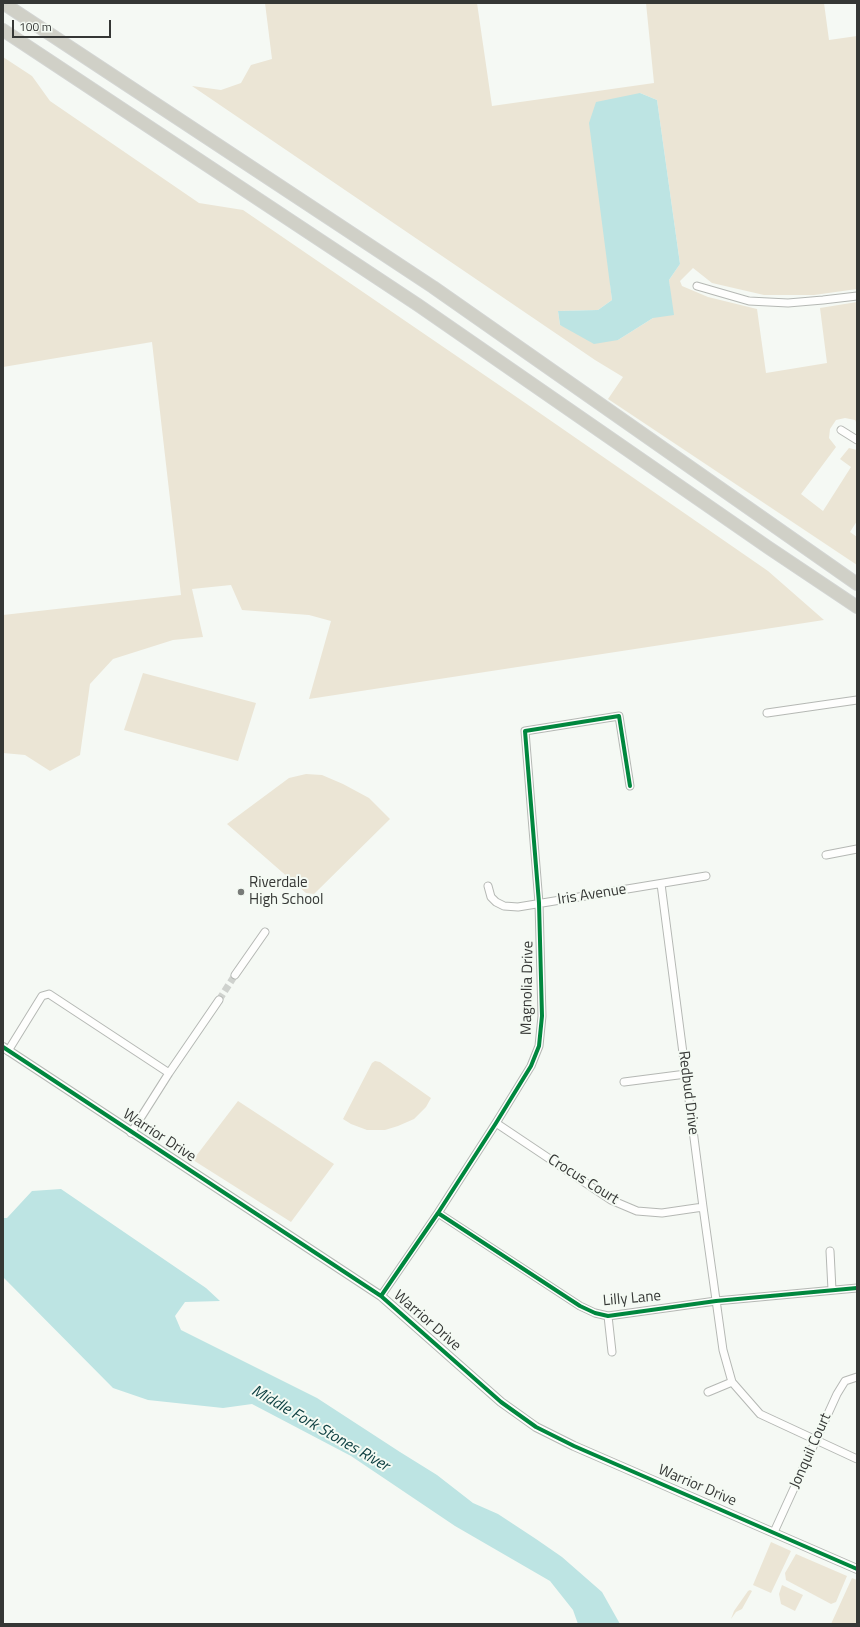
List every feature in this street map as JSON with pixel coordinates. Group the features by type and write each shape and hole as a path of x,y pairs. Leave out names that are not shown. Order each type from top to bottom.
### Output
{"highway":[{"path":"3,3 433,287 857,584"},
{"path":"3,30 418,304 857,607"},
{"path":"3,35 74,78"}],"street":[{"path":"697,286 749,301 788,303 857,296"},
{"path":"841,430 857,440"},
{"path":"767,713 857,700"},
{"name":"Magnolia Drive","path":"381,1296 438,1213 496,1123 531,1066 539,1046 542,1016 539,903 525,731 619,716 630,786"},
{"path":"826,855 857,849"},
{"name":"Iris Avenue","path":"488,886 491,897 496,902 504,906 518,907 706,876"},
{"name":"Redbud Drive","path":"661,884 716,1301 723,1350 732,1382"},
{"path":"235,975 265,932"},
{"path":"6,1049 42,996 49,994 169,1073"},
{"path":"131,1133 169,1073 219,1000"},
{"name":"Warrior Drive","path":"6,1049 131,1133 381,1296 501,1402 536,1427 574,1446 857,1569"},
{"path":"624,1082 686,1074"},
{"name":"Crocus Court","path":"496,1123 611,1200 638,1211 662,1213 703,1207"},
{"name":"Lilly Lane","path":"438,1213 580,1306 595,1314 608,1316 716,1301 857,1288"},
{"path":"830,1251 832,1290"},
{"path":"608,1316 612,1352"},
{"name":"Jonquil Court","path":"774,1532 836,1394 846,1381 857,1378"},
{"path":"708,1392 732,1382 760,1414 857,1459"}],"shaded area":[{"path":"265,3 477,3 492,106 654,83 646,3 824,3 829,40 857,36 857,289 814,295 764,295 712,283 693,268 680,281 682,286 708,297 757,309 766,373 827,363 820,308 857,302 857,424 855,420 845,418 836,420 830,429 829,438 836,447 801,494 823,511 851,467 840,459 849,448 857,450 857,521 850,532 857,537 857,565 608,399 623,377 595,360 192,86 221,90 241,83 251,65 272,59","holes":["640,93 657,100 680,264 669,280 670,295 653,318 618,340 560,325 558,311 598,310 612,300 610,283"]},
{"path":"3,57 32,76 50,101 199,203 243,210 518,398 768,571 824,620 309,699 331,621 309,615 242,610 231,585 192,589 203,637 173,640 113,659 90,684 80,755 50,771 25,755 3,753 3,615 181,595 152,342 3,367"},
{"path":"143,673 256,703 238,761 124,730"},
{"path":"306,774 322,775 343,784 369,798 390,819 314,894 306,893 227,824 289,778"},
{"path":"375,1061 380,1062 431,1098 426,1107 414,1119 385,1130 367,1130 351,1124 343,1119 372,1063"},
{"path":"238,1101 334,1164 291,1222 193,1160"},
{"path":"771,1542 791,1551 771,1593 753,1585"},
{"path":"796,1554 847,1576 836,1602 831,1604 786,1580 785,1573"},
{"path":"852,1578 857,1580 857,1624 831,1624"},
{"path":"782,1585 803,1595 795,1611 781,1604 779,1594"},
{"path":"750,1590 752,1591 742,1609 736,1612 731,1619 734,1611"}],"water":[{"path":"640,93 657,100 680,264 669,280 674,315 653,318 618,340 594,344 560,325 558,311 598,310 612,300 589,123 596,102"},
{"name":"Middle Fork Stones River","path":"61,1189 206,1288 220,1301 185,1302 175,1316 181,1330 317,1398 437,1475 473,1503 498,1514 536,1539 562,1557 602,1592 620,1624 578,1624 573,1610 550,1581 455,1526 351,1456 252,1404 223,1408 148,1400 113,1388 3,1277 3,1218 7,1218 32,1191"}],"tunnel":[{"path":"219,1000 235,975"}],"cycle path":[{"path":"381,1296 438,1213 496,1123 531,1066 539,1046 542,1016 539,903 525,731 619,716 630,786"},
{"path":"3,1047 381,1296 501,1402 536,1427 574,1446 857,1569"},
{"path":"438,1213 580,1306 595,1313 608,1316 716,1301 857,1288"}],"place":[{"name":"Riverdale High School","path":"241,892"}]}
